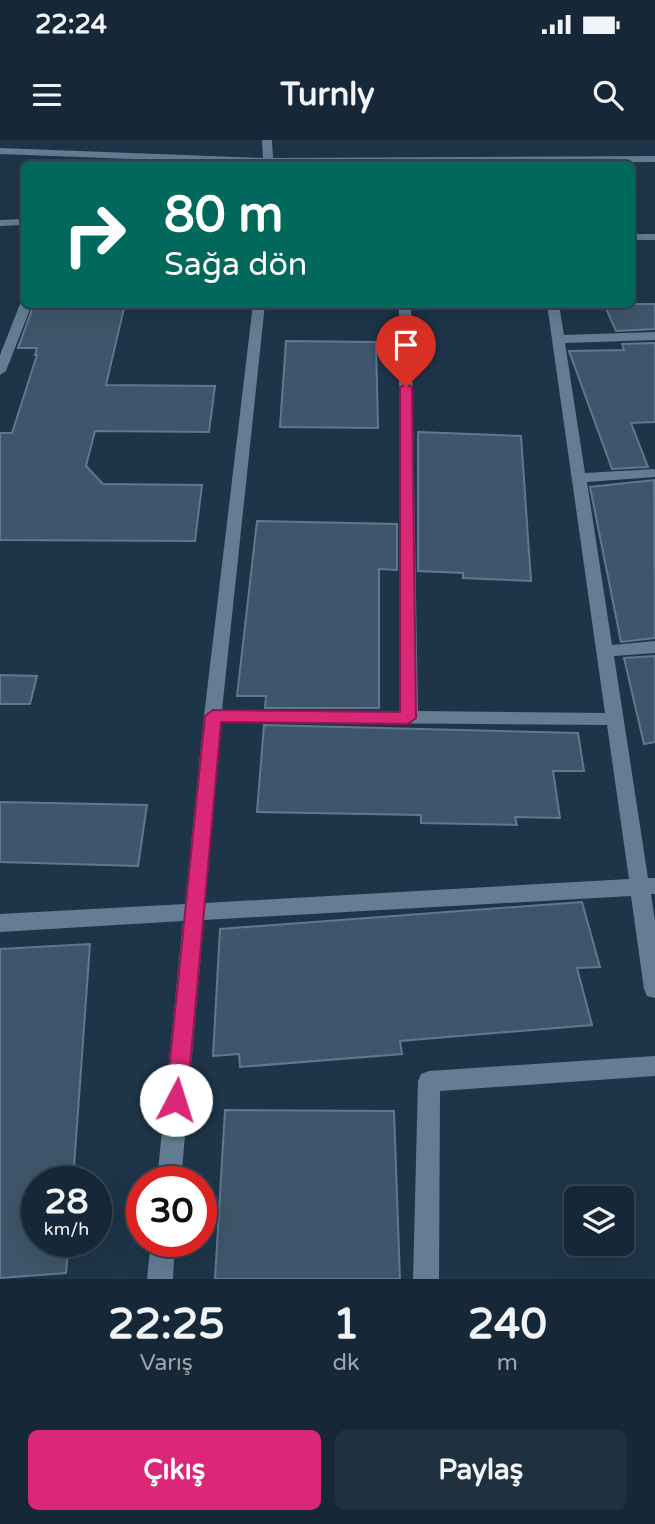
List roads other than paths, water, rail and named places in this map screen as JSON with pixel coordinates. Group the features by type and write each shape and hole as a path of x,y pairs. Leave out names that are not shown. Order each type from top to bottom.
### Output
{"street":[{"path":"267,140 268,161"},
{"path":"3,151 224,161"},
{"path":"568,161 655,159"},
{"path":"0,223 21,222"},
{"path":"635,237 655,237"},
{"path":"0,371 25,308"},
{"path":"170,1166 213,716 259,308"},
{"path":"405,308 408,718"},
{"path":"554,308 614,719 647,887 655,989"},
{"path":"0,327 18,326"},
{"path":"558,339 655,336"},
{"path":"579,478 655,473"},
{"path":"605,651 655,647"},
{"path":"213,716 614,719"},
{"path":"0,923 647,887"},
{"path":"426,1279 429,1081 655,1066"},
{"path":"160,1279 162,1257"}]}
